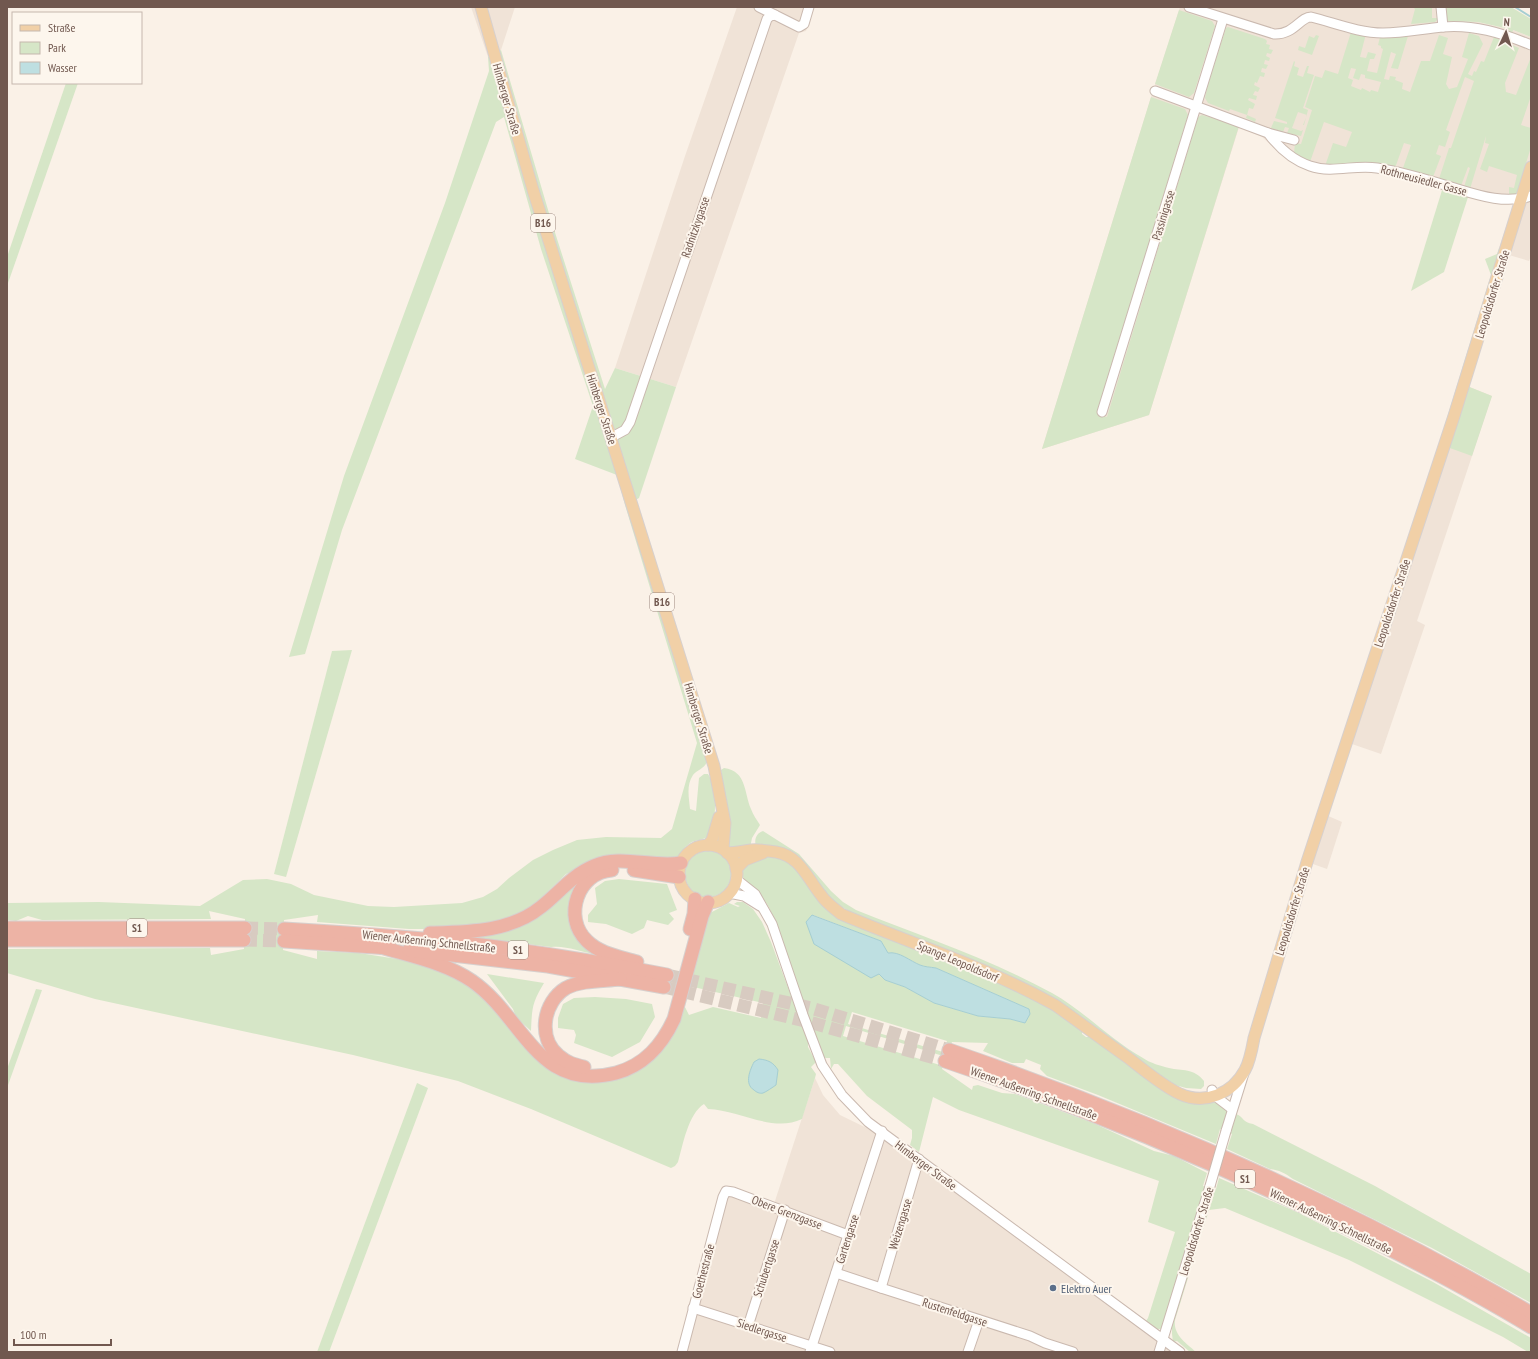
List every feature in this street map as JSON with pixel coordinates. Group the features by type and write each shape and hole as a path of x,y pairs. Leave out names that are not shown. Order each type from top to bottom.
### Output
{"highway":[{"path":"380,941 489,929 510,925 542,907 580,873 594,865 608,861 669,865 681,863"},
{"path":"662,978 640,963 605,952 586,941 578,930 574,904 578,892 587,881 597,874 609,870 623,869 679,877"},
{"path":"620,979 582,983 568,987 558,994 550,1004 545,1028 549,1043 558,1055 570,1064 604,1068 622,1063 639,1054 651,1043 660,1031 666,1016 694,914 695,899"},
{"path":"380,941 444,967 471,980 486,991 499,1004 530,1046 552,1065 567,1072 585,1076 605,1076 625,1070 644,1061 667,1035 674,1019 702,916 708,902"},
{"name":"S1","path":"7,928 245,934 7,940"},
{"name":"Wiener Außenring Schnellstraße","path":"284,935 480,945 576,959 662,978"},
{"name":"Wiener Außenring Schnellstraße","path":"380,941 548,966 620,979 662,978"},
{"name":"Wiener Außenring Schnellstraße","path":"1531,1313 1415,1249 1286,1184 1166,1131 1080,1096 947,1055 1164,1143 1282,1196 1409,1258 1531,1327"}],"main road":[{"name":"Himberger Straße","path":"481,7 533,190 612,437 714,766 724,823 725,851"},
{"name":"Leopoldsdorfer Straße","path":"1232,1082 1245,1070 1248,1062 1307,862 1526,197 1531,168"},
{"name":"Himberger Straße","path":"708,845 714,835 721,811"},
{"path":"708,845 725,851 735,862 736,874 734,887 722,899 708,902 695,899 685,890 679,877 681,863 685,856 698,847 708,845"},
{"name":"Spange Leopoldsdorf","path":"725,851 738,853 752,850 776,852 786,856 802,867 821,896 841,914 974,967 1055,1004 1154,1077 1179,1093 1188,1097 1202,1098 1213,1093 1224,1084 1232,1082"},
{"path":"736,874 745,860 765,852"},
{"name":"Leopoldsdorfer Straße","path":"1232,1082 1254,1038"}],"street":[{"path":"758,7 799,26 804,24 809,7"},
{"path":"1189,7 1274,34 1289,31 1306,17 1310,17 1372,32 1394,33 1443,27 1464,27 1507,35 1531,45"},
{"path":"1440,7 1443,27"},
{"name":"Radnitzkygasse","path":"612,437 625,430 630,422 767,19 770,16 775,15"},
{"name":"Passinigasse","path":"1102,412 1223,19"},
{"name":"Rothneusiedler Gasse","path":"1155,91 1268,133 1278,146 1287,153 1301,162 1316,168 1327,170 1375,168 1409,175 1487,197 1504,199 1526,197"},
{"path":"1268,133 1294,140"},
{"name":"Himberger Straße","path":"736,874 755,894 772,924 802,1014 822,1065 832,1082 847,1101 868,1122 1180,1352"},
{"name":"Himberger Straße","path":"729,893 744,896 762,907"},
{"name":"Leopoldsdorfer Straße","path":"1159,1352 1245,1070"},
{"name":"Leopoldsdorfer Straße","path":"1232,1082 1232,1109"},
{"path":"1213,1093 1232,1109"},
{"name":"Gartengasse","path":"811,1349 882,1131"},
{"name":"Weizengasse","path":"881,1288 919,1159"},
{"name":"Obere Grenzgasse","path":"726,1191 785,1210 848,1235"},
{"name":"Goethestraße","path":"682,1352 723,1197 726,1191"},
{"name":"Schubertgasse","path":"748,1326 785,1210"},
{"name":"Rustenfeldgasse","path":"836,1273 1030,1336 1045,1343 1073,1352"},
{"name":"Siedlergasse","path":"693,1308 811,1349 830,1352"},
{"path":"968,1352 978,1320"}],"shaded area":[{"path":"471,7 515,7 501,50 488,57"},
{"path":"737,7 813,7 806,31 799,33 676,387 615,368 685,156"},
{"path":"1180,7 1446,7 1447,21 1478,22 1513,30 1531,37 1531,256 1529,261 1509,255 1499,248 1514,203 1375,170 1322,172 1277,150 1262,137 1239,127 1149,415 1042,449 1152,94"},
{"path":"1467,386 1492,396 1417,621 1425,625 1381,754 1349,743"},
{"path":"1326,815 1342,822 1327,869 1310,863"},
{"path":"815,1078 823,1095 840,1115 879,1134 1157,1339 1170,1352 678,1352 725,1187 774,1204"}],"green space":[{"path":"1413,7 1432,7 1432,18 1437,18 1437,20 1435,22 1411,24 1415,9"},
{"path":"1446,7 1511,7 1531,19 1531,37 1513,30 1512,34 1510,33 1509,29 1478,22 1447,21"},
{"path":"1179,10 1212,21 1215,26 1194,93 1189,97 1155,84"},
{"path":"1228,27 1265,39 1267,41 1266,44 1270,45 1269,49 1273,50 1271,54 1267,53 1266,56 1270,58 1269,61 1265,60 1264,64 1268,65 1266,69 1262,68 1261,72 1265,73 1264,77 1260,76 1257,83 1255,82 1254,85 1260,88 1258,92 1255,91 1253,95 1257,96 1256,100 1249,98 1248,100 1255,104 1253,109 1249,108 1247,115 1230,109 1229,111 1208,103 1205,98 1226,28"},
{"path":"1351,32 1366,34 1360,57 1366,58 1368,52 1376,54 1374,59 1370,59 1367,71 1377,73 1383,49 1378,45 1380,37 1408,36 1398,69 1391,68 1396,54 1391,52 1384,79 1389,80 1390,76 1396,77 1395,80 1403,83 1402,89 1410,92 1421,61 1430,61 1439,35 1448,38 1443,54 1452,57 1446,84 1449,89 1457,87 1468,59 1462,57 1469,33 1479,36 1483,44 1468,74 1472,76 1474,71 1476,72 1481,61 1484,62 1494,37 1519,48 1505,83 1506,92 1516,95 1531,57 1531,96 1521,125 1531,128 1531,147 1516,196 1509,196 1509,187 1514,188 1517,175 1489,166 1487,172 1480,169 1489,144 1485,143 1486,136 1470,189 1464,187 1470,168 1468,167 1461,186 1439,179 1474,81 1465,77 1446,130 1450,132 1445,147 1439,145 1436,154 1441,156 1433,177 1403,168 1411,145 1404,143 1395,168 1325,166 1333,143 1346,147 1352,132 1324,122 1310,162 1294,153 1295,143 1301,144 1312,110 1305,107 1315,76 1322,78 1325,70 1338,74","holes":["1351,68 1356,69 1353,78 1359,80 1361,74 1365,75 1365,78 1381,82 1378,92 1371,90 1370,92 1362,88 1361,90 1351,86 1353,80 1348,78"]},
{"path":"1316,35 1319,36 1312,55 1298,50 1299,46 1305,48 1309,36 1314,38"},
{"path":"501,50 551,220 605,389 615,368 676,387 639,498 627,505 707,762 693,775 689,783 688,792 690,809 696,811 699,778 704,774 708,774 715,796 715,815 713,824 707,837 690,843 677,858 573,871 566,874 537,902 531,910 502,923 446,929 409,929 317,922 318,915 284,920 283,950 317,959 317,951 359,953 433,966 473,986 567,1075 640,1067 683,1003 689,1015 713,1007 761,1018 763,1003 689,986 710,913 729,903 738,907 740,906 734,904 737,902 743,902 753,909 762,922 771,942 808,1041 808,1047 816,1062 811,1067 816,1074 815,1078 802,1119 791,1123 756,1120 720,1110 708,1109 704,1104 698,1109 690,1122 678,1162 671,1168 531,1109 458,1081 353,1055 95,999 7,973 7,949 210,948 211,955 244,949 245,919 209,911 211,919 42,920 28,916 16,921 7,920 7,903 99,902 200,906 243,880 267,879 291,884 314,895 368,906 394,907 462,903 483,897 497,889 533,860 577,840 606,837 661,838 672,829 697,743 617,475 575,459 593,406 541,249 504,117 496,122 342,530 305,654 289,657 344,476 445,203 489,71 488,57"},
{"path":"1294,61 1294,66 1299,68 1297,75 1303,77 1307,66 1309,66 1307,73 1314,75 1303,108 1308,110 1307,115 1298,112 1292,128 1301,131 1303,130 1301,136 1287,133 1289,128 1285,127 1283,132 1271,128 1274,121 1287,124 1287,122 1275,118"},
{"path":"66,84 78,84 7,286 7,257"},
{"path":"1151,97 1185,109 1188,115 1097,414 1107,417 1198,117 1202,115 1239,126 1149,415 1042,449"},
{"path":"1247,115 1256,119 1255,122 1246,118"},
{"path":"1443,187 1469,194 1444,272 1411,291"},
{"path":"1499,248 1509,255 1467,386 1492,396 1472,456 1447,447 1438,447 1491,275 1485,259 1497,254"},
{"path":"352,650 286,877 274,874 332,651"},
{"path":"724,768 737,773 741,778 752,811 760,825 752,838 750,848 735,850 728,845 728,817 721,770"},
{"path":"763,831 799,854 831,891 843,902 856,910 1004,969 1052,993 1064,1000 1131,1051 1156,1064 1192,1072 1204,1081 1204,1086 1201,1089 1186,1088 1175,1085 1156,1074 1065,1008 860,917 840,906 824,892 804,864 756,847 756,837"},
{"path":"703,851 713,851 721,855 727,861 731,869 731,879 727,887 721,893 713,897 703,897 695,893 689,887 685,879 685,869 689,861 695,855"},
{"path":"769,857 781,859 790,863 800,872 823,904 1034,997 1082,1030 1082,1034 1086,1037 1094,1037 1159,1085 1217,1103 1229,1110 1223,1130 1220,1129 1216,1144 1098,1095 1047,1076 1040,1069 1041,1065 1026,1059 1024,1063 1012,1063 983,1051 988,1043 952,1042 942,1069 972,1090 973,1086 978,1085 1002,1093 1015,1094 1093,1123 1154,1151 1174,1156 1207,1173 1203,1186 1206,1187 1164,1326 1161,1329 1156,1329 1146,1321 1175,1232 1148,1222 1159,1181 959,1110 933,1097 919,1152 910,1145 912,1130 867,1096 838,1064 834,1064 831,1069 830,1058 823,1057 814,1037 775,921 765,901 742,876 744,866 748,863","holes":["813,915 881,941 887,953 896,953 920,965 936,968 1029,1009 1025,1023 1010,1019 978,1016 934,1003 905,987 885,980","852,1012 947,1041 943,1052 848,1024","846,1026 943,1056 940,1065 843,1036"]},
{"path":"623,863 669,868 674,866 674,871 623,865 607,867 596,871 586,878 574,897 572,919 575,930 587,945 596,951 595,954 562,947 551,947 464,936 465,934 499,930 523,922 538,912 574,880 590,870 611,864"},
{"path":"619,879 667,884 677,910 669,913 674,919 668,925 647,920 644,928 632,934 606,924 588,922 588,915 597,904 595,888 605,881"},
{"path":"487,974 544,983 533,1006 531,1031 516,1017 513,1009"},
{"path":"36,989 42,990 7,1088 7,1069"},
{"path":"595,997 626,999 652,1004 655,1017 640,1042 612,1057 574,1043 576,1035 574,1030 558,1028 558,1018 563,1004 574,998"},
{"path":"417,1083 428,1088 329,1352 317,1352"},
{"path":"1236,1114 1245,1121 1375,1186 1531,1274 1531,1303 1432,1248 1293,1179 1282,1172 1270,1169 1227,1149"},
{"path":"1219,1178 1299,1213 1433,1282 1531,1338 1531,1352 1528,1352 1503,1337 1349,1260 1225,1208 1209,1210 1175,1320 1178,1334 1184,1342 1196,1352 1190,1352 1177,1341 1173,1342 1172,1324 1212,1192 1216,1189"}],"water":[{"path":"812,915 881,941 888,953 896,953 920,965 936,968 1029,1009 1030,1014 1025,1023 1010,1019 978,1016 934,1003 905,987 885,980 879,974 871,978 814,944 806,922"},
{"path":"759,1059 770,1062 778,1070 776,1085 762,1093 757,1092 749,1084 749,1077 754,1062"}],"waterway":[{"path":"1515,7 1531,17"}],"tunnel":[{"path":"245,928 284,929"},
{"path":"244,940 284,941"},
{"path":"667,975 811,1008 949,1050"},
{"path":"664,987 809,1022 945,1061"}],"place":[{"name":"Elektro Auer","path":"1053,1288"}]}
